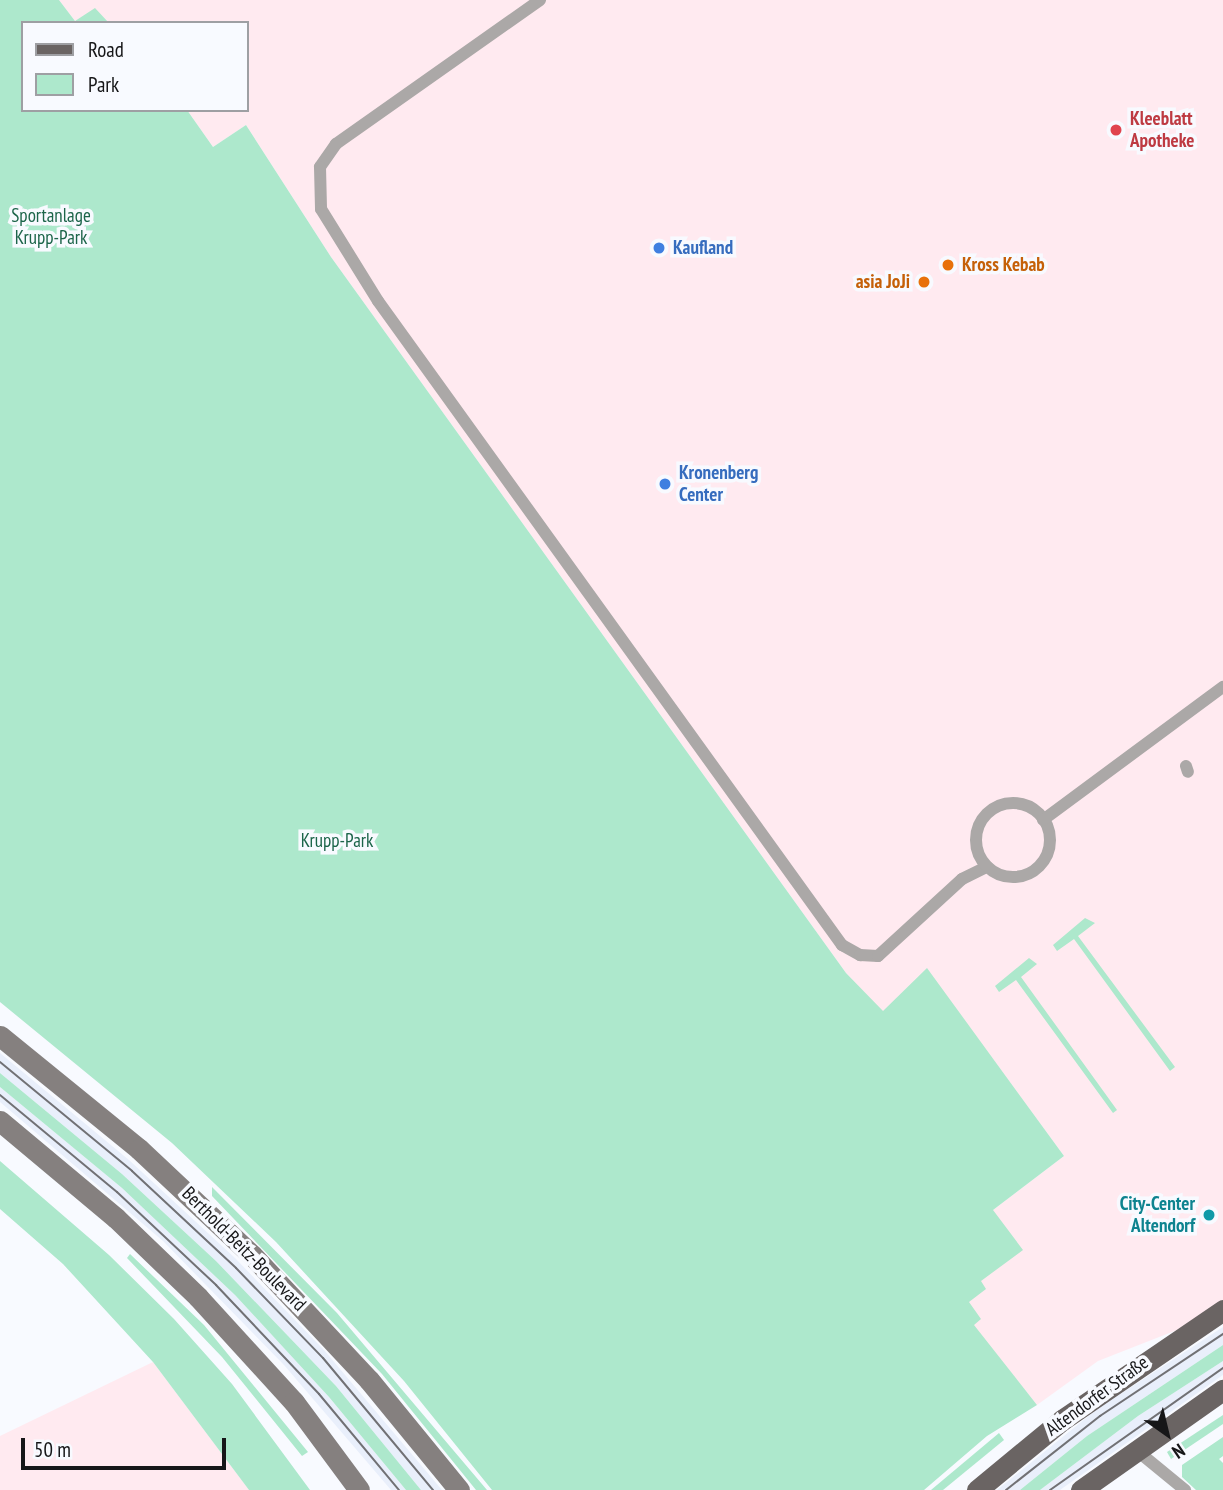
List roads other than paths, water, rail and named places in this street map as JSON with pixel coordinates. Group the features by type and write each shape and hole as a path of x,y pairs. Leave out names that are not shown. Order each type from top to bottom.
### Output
{"main road":[{"name":"Berthold-Beitz-Boulevard","path":"0,1036 139,1149 252,1255 369,1380 459,1490"},
{"path":"0,1121 111,1214 198,1297 294,1402 359,1490"},
{"name":"Altendorfer Straße","path":"977,1490 1093,1397 1223,1310"},
{"path":"1081,1490 1223,1390"}],"lane":[{"path":"540,0 336,144 320,167 321,209 379,301 842,945 860,955 878,956 962,879 987,867 1016,877 1039,866 1049,844 1043,820 1018,804 1004,804 988,813 976,839 987,867"},
{"path":"1043,820 1223,687"},
{"path":"1135,1450 1185,1490"}],"tram line":[{"path":"0,1062 132,1171 236,1268 323,1358 433,1490"},
{"path":"0,1095 117,1192 216,1285 319,1394 399,1490"},
{"path":"1006,1490 1100,1416 1223,1334"},
{"path":"1050,1490 1223,1368"}],"place":[{"name":"Kleeblatt Apotheke","path":"1116,130"},
{"name":"Kaufland","path":"659,248"},
{"name":"Kross Kebab","path":"948,265"},
{"name":"asia JoJi","path":"924,282"},
{"name":"Kronenberg Center","path":"665,484"},
{"name":"City-Center Altendorf","path":"1209,1215"}],"park label":[{"name":"Sportanlage Krupp-Park","path":"51,227"},
{"name":"Krupp-Park","path":"337,841"}]}
